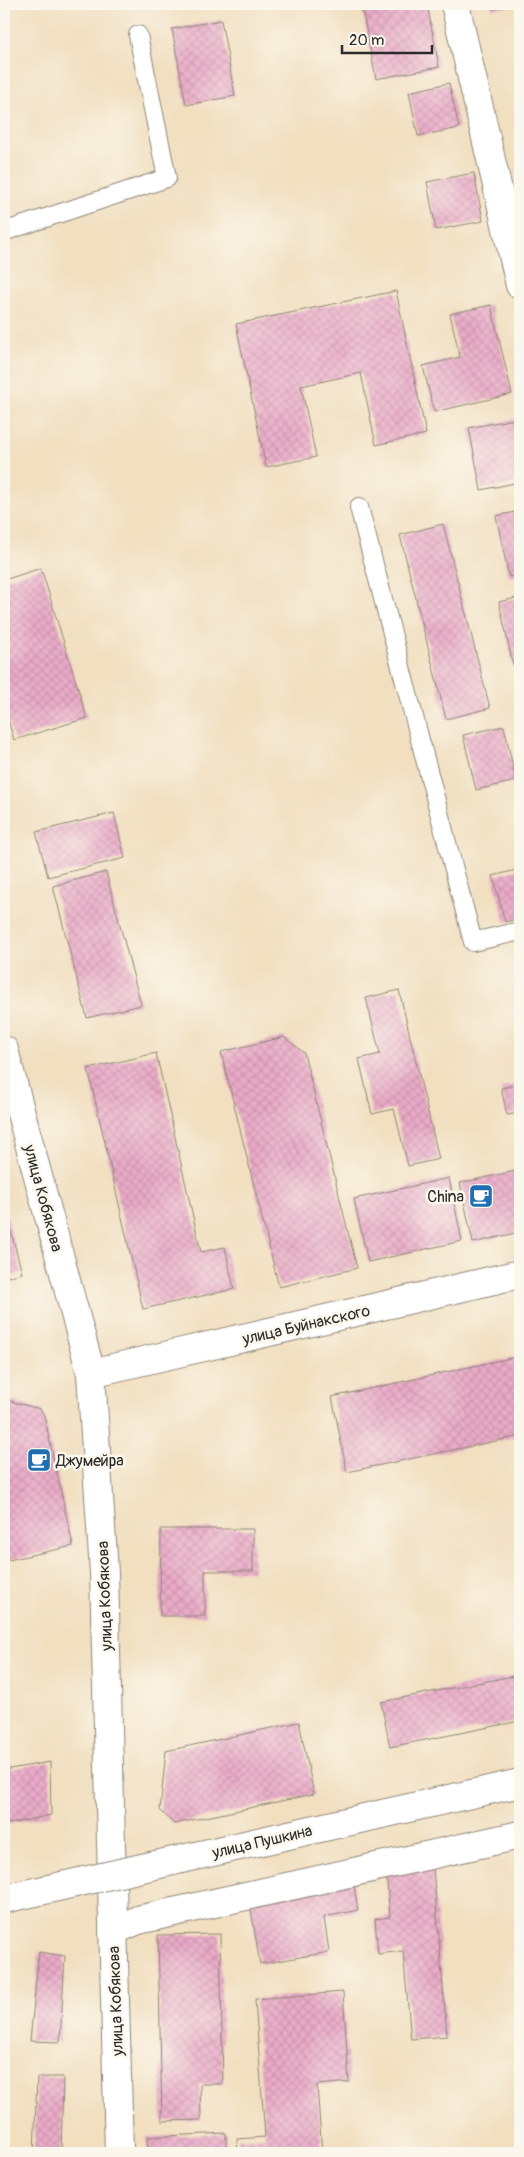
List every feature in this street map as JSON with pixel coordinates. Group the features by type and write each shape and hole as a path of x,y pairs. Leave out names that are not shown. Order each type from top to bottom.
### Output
{"street":[{"path":"455,4 520,285"},
{"name":"улица Кобякова","path":"4,1050 11,1091 91,1374 104,1573 119,2153"},
{"name":"улица Буйнакского","path":"91,1374 520,1274"},
{"name":"улица Пушкина","path":"4,1899 520,1783"},
{"path":"113,1930 138,1920 520,1836"}],"lane":[{"path":"4,230 9,230 167,178 138,35"},
{"path":"359,507 473,942 520,931"}],"building":[{"path":"361,4 427,4 439,67 376,79"},
{"path":"491,4 515,4 515,5 492,9"},
{"path":"221,20 235,96 186,105 172,29"},
{"path":"449,83 459,128 418,136 409,92"},
{"path":"474,173 483,221 436,230 427,182"},
{"path":"396,291 426,434 376,445 361,373 301,386 316,457 266,467 236,324"},
{"path":"491,305 512,394 434,412 423,366 460,357 450,314"},
{"path":"519,418 520,482 481,490 469,428"},
{"path":"520,511 520,575 509,577 496,516"},
{"path":"443,524 490,708 446,719 400,535"},
{"path":"41,568 87,718 14,740 4,706 4,580"},
{"path":"520,597 520,663 513,665 499,602"},
{"path":"504,726 516,781 476,790 463,735"},
{"path":"114,813 125,858 48,877 36,832"},
{"path":"520,869 520,918 505,922 493,876"},
{"path":"106,872 141,1005 87,1018 53,886"},
{"path":"399,990 439,1159 408,1166 394,1109 372,1114 359,1059 380,1054 366,998"},
{"path":"284,1037 304,1053 357,1268 279,1287 221,1052"},
{"path":"156,1053 201,1252 225,1247 234,1289 143,1309 88,1069"},
{"path":"520,1084 520,1113 507,1115 501,1088"},
{"path":"520,1170 520,1232 473,1243 460,1183"},
{"path":"449,1178 462,1241 368,1262 354,1199"},
{"path":"4,1205 22,1273 4,1278"},
{"path":"520,1356 520,1436 347,1472 332,1397"},
{"path":"4,1401 40,1409 44,1415 73,1546 4,1561"},
{"path":"161,1529 253,1529 253,1571 205,1571 205,1616 160,1616"},
{"path":"513,1676 520,1711 520,1721 390,1747 381,1702"},
{"path":"299,1722 314,1794 174,1824 160,1810 166,1751"},
{"path":"50,1762 51,1815 4,1825 4,1770"},
{"path":"433,1867 447,2036 411,2039 403,1951 378,1954 375,1919 390,1917 386,1871"},
{"path":"353,1880 358,1910 324,1917 329,1952 260,1964 249,1897"},
{"path":"220,1934 223,2084 200,2084 201,2120 162,2121 158,1935"},
{"path":"39,1952 65,1956 60,2042 30,2041"},
{"path":"343,1992 349,2082 317,2085 322,2153 238,2153 237,2139 265,2137 255,1999"},
{"path":"37,2077 63,2077 61,2153 34,2153"},
{"path":"226,2133 226,2153 148,2153 147,2137"}],"place":[{"name":"China","path":"481,1196"},
{"name":"Джумейра","path":"39,1460"}]}
